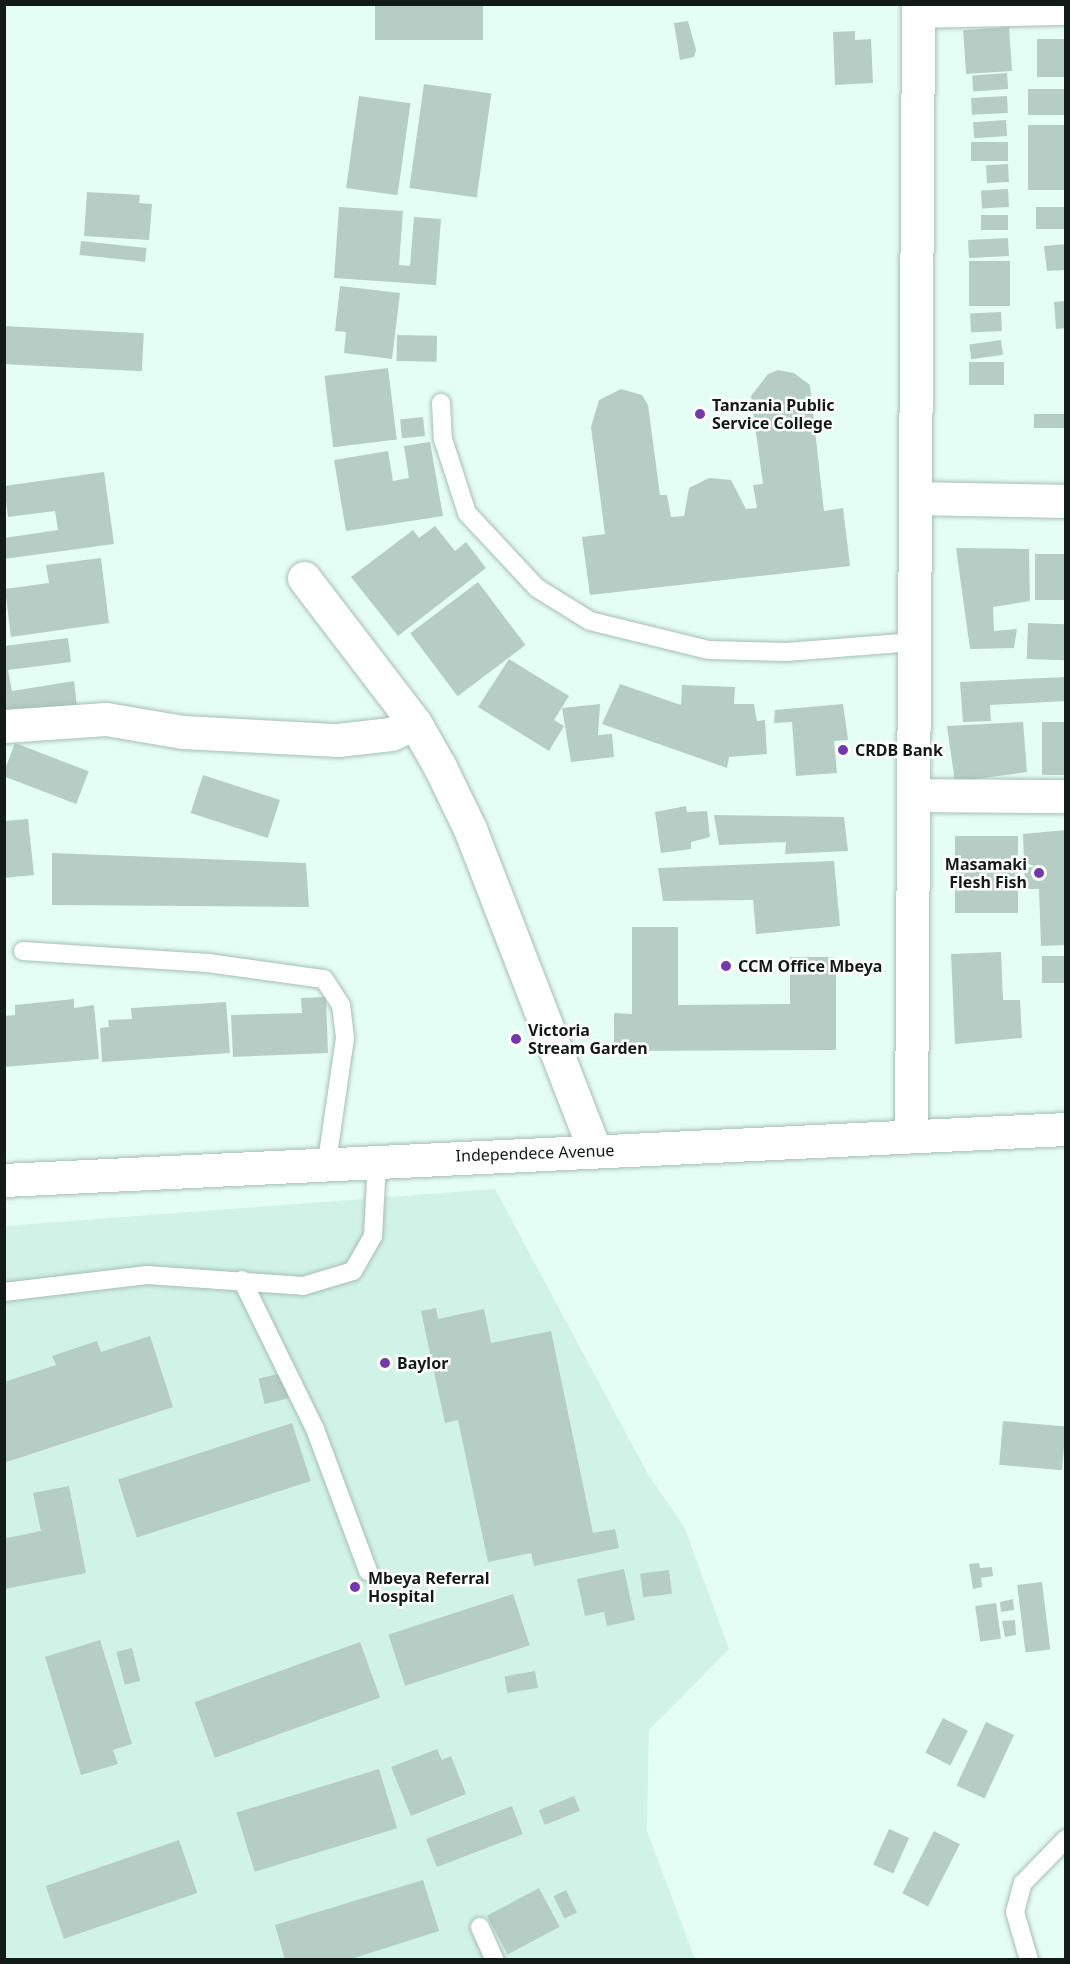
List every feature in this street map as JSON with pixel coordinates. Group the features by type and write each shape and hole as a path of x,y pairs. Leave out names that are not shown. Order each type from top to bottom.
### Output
{"street":[{"path":"911,1132 918,8 1065,8"},
{"path":"915,498 1065,501"},
{"path":"304,578 415,723 470,829 596,1151"},
{"path":"4,726 106,719 183,732 338,740 391,734 415,723"},
{"path":"913,795 1065,796"},
{"name":"Independece Avenue","path":"4,1180 327,1162 596,1151 911,1132 1065,1129"}],"lane":[{"path":"441,403 444,439 467,513 537,588 591,621 643,638 709,650 787,652 914,642"},
{"path":"23,951 208,963 324,980 341,1005 345,1038 327,1162"},
{"path":"4,1292 147,1275 303,1286 352,1271 373,1236 377,1161"},
{"path":"242,1280 315,1429 368,1572"},
{"path":"1029,1959 1015,1912 1023,1883 1065,1839"},
{"path":"480,1927 495,1959"}],"shaded area":[{"name":"Mbeya Referral Hospital","path":"495,1189 649,1476 684,1526 729,1649 649,1730 647,1831 695,1959 5,1960 5,1226"}],"building":[{"path":"375,4 483,4 483,40 375,40"},
{"path":"688,21 696,50 694,57 680,60 674,23"},
{"path":"1009,27 1012,71 966,74 963,30"},
{"path":"855,31 855,40 871,39 873,83 835,85 833,32"},
{"path":"1037,39 1066,39 1066,77 1037,77"},
{"path":"1007,73 1008,89 973,91 972,75"},
{"path":"424,84 491,93 477,197 409,188"},
{"path":"1028,89 1066,89 1066,115 1028,115"},
{"path":"359,96 410,103 398,195 346,188"},
{"path":"1007,96 1008,113 972,115 971,98"},
{"path":"1006,120 1007,136 974,138 973,122"},
{"path":"1028,125 1066,125 1066,190 1028,190"},
{"path":"971,142 1008,142 1008,161 971,161"},
{"path":"1008,164 1009,182 987,183 986,165"},
{"path":"1008,189 1009,207 982,208 981,190"},
{"path":"87,192 140,195 139,203 152,204 149,240 84,236"},
{"path":"339,207 403,211 399,265 410,266 414,217 441,219 436,285 334,278"},
{"path":"1036,207 1066,207 1066,229 1036,229"},
{"path":"981,215 1008,215 1008,230 981,230"},
{"path":"1008,238 1009,256 969,258 968,240"},
{"path":"81,241 147,248 145,262 80,255"},
{"path":"1066,244 1066,270 1047,271 1044,246"},
{"path":"969,261 1010,261 1010,306 969,306"},
{"path":"340,286 400,293 392,359 344,353 346,332 335,331"},
{"path":"1066,301 1066,328 1056,329 1054,302"},
{"path":"1001,312 1002,331 971,333 970,314"},
{"path":"4,326 144,333 142,371 4,364"},
{"path":"397,335 437,336 437,362 397,361"},
{"path":"1001,340 1003,355 971,359 969,344"},
{"path":"969,362 1004,362 1004,385 969,385"},
{"path":"388,368 397,439 333,447 324,376"},
{"path":"778,370 794,373 810,385 824,511 843,508 850,566 590,595 582,537 605,534 591,427 599,400 621,389 642,395 648,405 660,495 667,495 671,517 684,516 689,488 709,478 731,480 746,509 757,508 753,485 763,484 751,396 768,374"},
{"path":"1034,414 1066,414 1066,428 1034,428"},
{"path":"423,417 425,436 402,438 400,419"},
{"path":"430,442 443,516 346,531 334,460 388,451 393,481 409,478 404,446"},
{"path":"104,472 114,544 4,559 4,538 58,530 55,511 8,517 4,486"},
{"path":"435,526 455,551 466,542 486,568 398,636 351,577 413,530 419,538"},
{"path":"956,548 1029,549 1030,601 993,607 994,631 1017,629 1014,648 970,649"},
{"path":"1035,554 1066,554 1066,600 1035,600"},
{"path":"101,558 109,623 11,637 5,589 49,583 46,565"},
{"path":"478,582 526,645 458,696 410,633"},
{"path":"1028,623 1066,624 1065,660 1027,659"},
{"path":"68,638 71,662 8,670 12,691 74,681 77,707 4,717 4,646"},
{"path":"509,659 569,696 554,720 564,726 549,751 478,707"},
{"path":"1066,677 1066,701 990,705 991,721 963,722 960,682"},
{"path":"620,684 681,705 682,685 735,687 734,704 754,704 757,721 765,720 767,754 729,757 727,768 602,724"},
{"path":"600,704 598,735 612,734 614,757 571,762 562,708"},
{"path":"843,704 848,740 834,741 837,773 796,776 792,722 774,723 775,710"},
{"path":"1023,722 1027,772 955,782 947,726"},
{"path":"1042,722 1066,722 1066,775 1042,775"},
{"path":"15,743 89,771 76,804 4,776"},
{"path":"203,775 280,800 268,838 191,813"},
{"path":"686,806 687,812 707,811 710,837 691,842 691,849 661,853 655,812"},
{"path":"714,815 844,817 848,851 785,854 786,842 719,845"},
{"path":"28,819 34,875 4,878 4,821"},
{"path":"1066,830 1066,945 1041,946 1039,889 1026,889 1024,869 1035,866 1024,863 1023,834"},
{"path":"955,836 1018,836 1018,913 955,913"},
{"path":"52,853 306,863 309,907 52,905"},
{"path":"834,861 840,926 756,934 753,900 663,901 658,868"},
{"path":"632,927 678,927 678,1005 790,1004 790,957 836,957 836,1050 614,1051 614,1013 632,1014"},
{"path":"1001,952 1003,1000 1020,1000 1022,1038 955,1044 951,954"},
{"path":"1042,956 1066,956 1066,983 1042,983"},
{"path":"326,997 328,1053 233,1057 231,1015 302,1013 301,998"},
{"path":"74,999 74,1008 94,1005 99,1059 4,1067 4,1016 15,1015 15,1005"},
{"path":"226,1002 230,1053 102,1062 100,1028 109,1027 108,1020 132,1019 131,1008"},
{"path":"436,1308 438,1319 484,1309 491,1343 551,1331 593,1533 615,1529 619,1548 534,1566 531,1553 488,1562 458,1420 445,1423 421,1311"},
{"path":"150,1336 173,1407 4,1463 4,1382 56,1365 52,1356 97,1341 101,1352"},
{"path":"283,1373 289,1398 264,1404 259,1379"},
{"path":"1003,1421 1066,1426 1062,1470 999,1465"},
{"path":"292,1423 311,1481 137,1538 118,1480"},
{"path":"69,1486 86,1573 4,1589 4,1533 7,1538 41,1531 33,1493"},
{"path":"979,1563 980,1568 992,1567 993,1576 981,1578 982,1587 973,1589 969,1564"},
{"path":"624,1569 635,1620 607,1626 604,1612 585,1616 577,1579"},
{"path":"669,1570 672,1594 643,1597 640,1574"},
{"path":"1042,1582 1050,1649 1025,1653 1017,1585"},
{"path":"513,1594 530,1645 405,1686 388,1634"},
{"path":"1013,1599 1014,1610 1001,1612 1000,1602"},
{"path":"996,1603 1001,1639 980,1642 975,1606"},
{"path":"1015,1620 1016,1635 1005,1637 1002,1621"},
{"path":"100,1640 132,1744 113,1750 118,1764 81,1775 45,1657"},
{"path":"360,1642 380,1697 215,1758 195,1702"},
{"path":"132,1648 140,1681 125,1685 116,1652"},
{"path":"535,1671 538,1688 507,1693 504,1676"},
{"path":"943,1718 968,1731 950,1765 925,1753"},
{"path":"986,1722 1014,1735 985,1799 956,1785"},
{"path":"437,1749 442,1760 451,1756 466,1794 411,1816 391,1767"},
{"path":"379,1769 397,1828 255,1872 237,1813"},
{"path":"574,1796 580,1811 545,1825 539,1810"},
{"path":"512,1806 523,1834 437,1867 426,1839"},
{"path":"889,1829 909,1838 893,1874 873,1865"},
{"path":"934,1831 960,1844 928,1907 902,1893"},
{"path":"179,1840 197,1893 64,1939 46,1886"},
{"path":"423,1880 439,1931 348,1960 285,1960 275,1925"},
{"path":"539,1888 560,1927 508,1955 487,1916"},
{"path":"566,1890 577,1912 564,1919 553,1896"}],"place":[{"name":"Tanzania Public Service College","path":"700,414"},
{"name":"CRDB Bank","path":"843,750"},
{"name":"Masamaki Flesh Fish","path":"1039,873"},
{"name":"CCM Office Mbeya","path":"726,966"},
{"name":"Victoria Stream Garden","path":"516,1039"},
{"name":"Baylor","path":"385,1363"},
{"name":"Mbeya Referral Hospital","path":"355,1587"}]}
